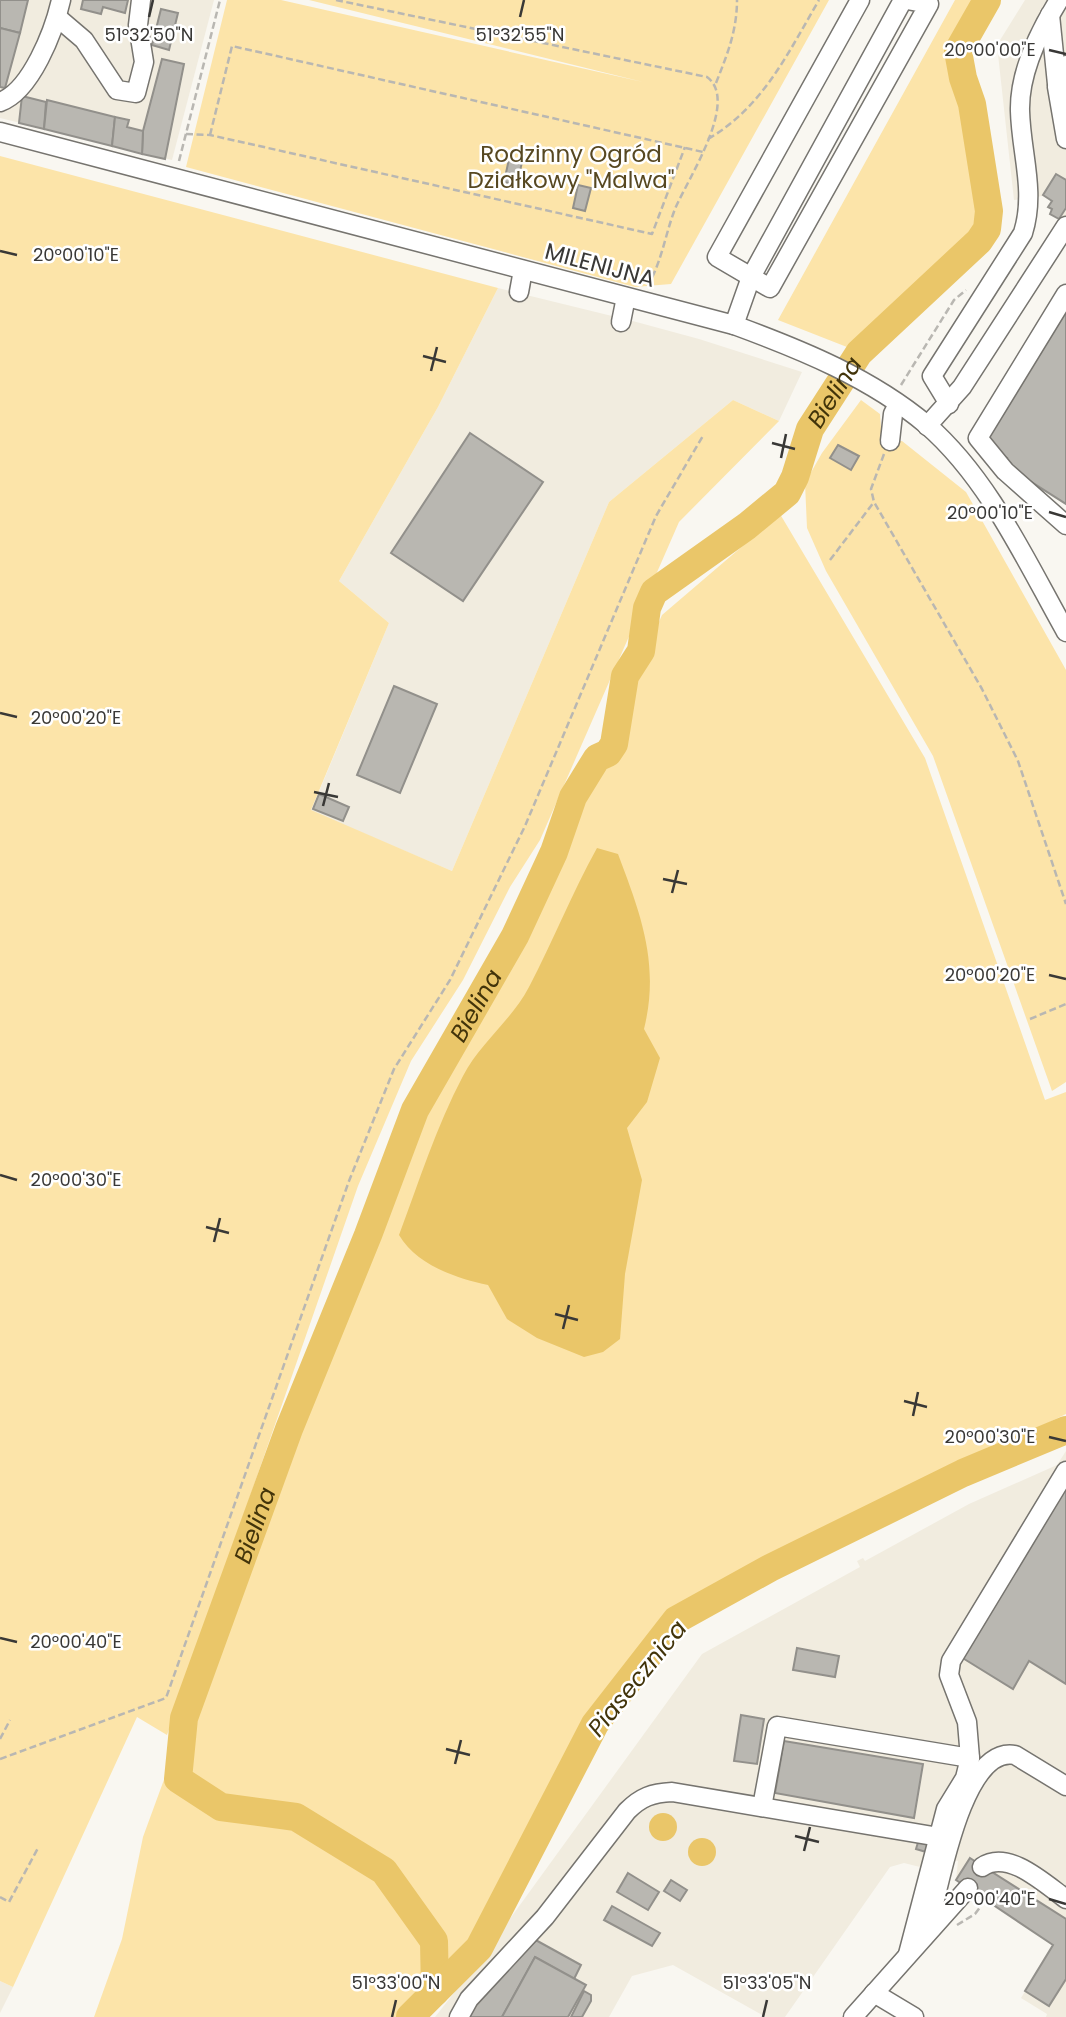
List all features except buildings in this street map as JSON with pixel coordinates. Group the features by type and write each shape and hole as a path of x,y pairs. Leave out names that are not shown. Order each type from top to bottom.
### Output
{"street":[{"path":"0,102 10,98 33,71 59,8 117,90 136,93 144,62 138,25 141,0"},
{"path":"734,325 751,278 905,0 929,4 770,288 751,278 717,257 860,0"},
{"path":"1054,7 1057,87 1066,138"},
{"path":"949,404 932,376 1023,233 1030,198 1020,111 1021,95 1034,50 1054,7"},
{"path":"1057,87 1066,65"},
{"name":"MILENIJNA","path":"0,132 734,325 823,361 862,380 898,404 927,426 971,473 1009,532 1066,632"},
{"path":"927,426 949,404 1066,226"},
{"path":"1015,246 1041,263"},
{"path":"519,292 523,270"},
{"path":"1066,294 978,438 1005,471 1066,525"},
{"path":"621,322 633,299"},
{"path":"890,442 893,414 898,404"},
{"path":"928,1933 945,1839 946,1809 965,1778 970,1758 967,1722 950,1675 951,1661 1066,1471"},
{"path":"762,1807 777,1726 970,1758"},
{"path":"908,1954 945,1839 961,1801 993,1757 1005,1753 1015,1755 1066,1786"},
{"path":"459,2017 470,1999 545,1917 638,1799 654,1793 672,1792 945,1839"},
{"path":"982,1867 992,1860 1003,1861 1034,1875 1066,1899"},
{"path":"853,2017 968,1888"},
{"path":"874,1993 914,2017"}],"path":[{"path":"174,178 220,0"},
{"path":"336,0 707,77 716,83"},
{"path":"633,299 658,267 675,209 708,139 717,113 719,93 716,83 731,46 737,22 737,0"},
{"path":"708,139 733,125 767,90 818,0"},
{"path":"210,135 232,46 686,146 703,152"},
{"path":"186,134 210,135 652,234 686,146"},
{"path":"0,1759 166,1698 349,1181 394,1069 450,980 525,826 656,516 704,433"},
{"path":"890,442 873,479 871,489 874,502 982,689 1018,761 1066,904"},
{"path":"830,560 874,502"},
{"path":"1030,1019 1066,1004"},
{"path":"0,1739 10,1720"},
{"path":"0,1897 9,1902 38,1848"}],"shaded area":[{"path":"0,0 214,0 172,160 0,118"},
{"path":"1025,0 1066,0 1066,224 1050,214 1052,209 1048,207 1051,201 1043,196 1014,200 997,45"},
{"path":"498,288 612,316 613,320 629,320 699,339 802,372 779,421 733,400 609,502 452,871 311,811 389,623 339,581 438,407"},
{"path":"597,848 618,854 641,919 650,983 644,1029 660,1058 647,1102 627,1128 642,1180 625,1274 620,1339 603,1352 584,1357 537,1338 507,1319 488,1285 438,1269 416,1254 399,1235 453,1095 470,1064 529,987"},
{"path":"1066,1451 1066,2017 1046,2017 1047,2014 1021,1998 1053,1945 956,1880 958,1861 928,1853 924,1868 904,1863 890,1867 785,2017 766,2017 673,1965 632,1976 609,2017 435,2017 480,1960 702,1654 860,1567 857,1561 863,1558 865,1561 969,1504 1057,1465"},
{"path":"663,1813 673,1817 677,1827 673,1837 663,1841 653,1837 649,1827 653,1817"},
{"path":"702,1838 712,1842 716,1852 712,1862 702,1866 692,1862 688,1852 692,1842"},
{"path":"0,1981 13,1987 0,2013"}],"green space":[{"name":"Rodzinny Ogród Działkowy \"Malwa\"","path":"227,0 281,0 643,82 309,0 829,0 671,284 635,287 186,167"},
{"path":"955,0 980,0 953,46 952,66 966,106 983,210 981,227 852,349 778,320"},
{"path":"0,156 498,288 438,407 339,581 389,623 311,810 452,871 609,502 733,400 779,421 679,522 540,840 510,887 463,980 411,1061 358,1186 167,1735 137,1717 13,1987 0,1981"},
{"path":"861,400 880,414 882,442 902,441 966,492 1066,670 1066,1082 1052,1091 933,756 826,571 807,528 805,483 822,453"},
{"path":"780,514 925,758 1045,1100 1066,1092 1066,1414 787,1551 675,1618 593,1722 493,1911 436,1980 397,2017 94,2017 122,1939 143,1837 292,1430 421,1112 521,938 662,615"}],"waterway":[{"name":"Bielina","path":"435,1992 434,1941 384,1871 296,1817 221,1807 178,1779 184,1718 289,1429 368,1235 415,1110 515,936 554,852 573,797 597,758 608,753 614,744 625,676 641,651 647,608 654,592 747,526 787,493 795,477 810,429 859,353 979,241 987,229 989,211 972,104 958,51 987,0"},
{"name":"Piasecznica","path":"410,2017 479,1948 595,1724 676,1620 770,1568 963,1473 1066,1430"}]}
